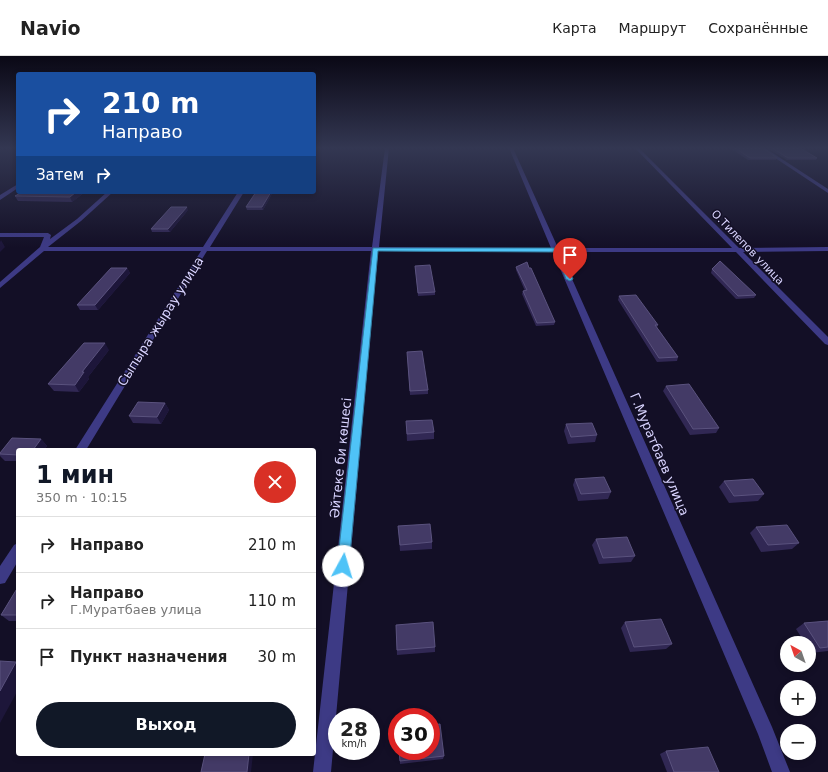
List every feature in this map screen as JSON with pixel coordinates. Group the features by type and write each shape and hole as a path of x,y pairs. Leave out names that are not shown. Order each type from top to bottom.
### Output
{"street":[{"name":"Әйтеке би көшесі","path":"322,772 383,181"},
{"name":"Г.Муратбаев улица","path":"526,181 760,719 781,772"},
{"name":"О.Тилепов улица","path":"670,181 828,342"},
{"path":"813,181 828,191"},
{"path":"0,198 16,187"},
{"path":"0,286 108,194"},
{"name":"Сыпыра жырау улица","path":"81,448 240,194"},
{"path":"0,235 48,235 43,249"},
{"path":"43,249 828,249"},
{"path":"0,578 16,552"}],"building":[{"path":"18,194 74,194 70,197 15,196"},
{"path":"255,194 270,194 262,207 246,207"},
{"path":"171,207 187,207 168,229 151,229"},
{"path":"720,261 756,295 738,296 712,269"},
{"path":"527,262 555,322 537,323 523,291 527,290 516,267"},
{"path":"430,265 435,292 418,293 415,266"},
{"path":"111,268 127,268 95,305 77,305"},
{"path":"636,295 658,325 655,325 678,357 659,358 619,296"},
{"path":"84,343 105,343 82,372 84,372 75,385 48,384"},
{"path":"422,351 428,390 410,391 407,352"},
{"path":"689,384 719,428 693,429 666,386"},
{"path":"138,402 165,403 157,417 129,416"},
{"path":"432,420 434,432 407,434 406,421"},
{"path":"592,423 597,435 571,437 566,424"},
{"path":"12,438 41,439 34,448 16,448 16,455 0,453"},
{"path":"604,477 611,492 581,494 575,479"},
{"path":"753,479 764,494 734,496 724,481"},
{"path":"430,524 432,542 400,545 398,526"},
{"path":"787,525 799,543 768,545 756,527"},
{"path":"627,537 635,556 603,558 596,539"},
{"path":"16,590 16,615 1,615"},
{"path":"661,619 672,644 634,647 625,622"},
{"path":"828,621 828,647 820,648 816,642 816,636 812,636 804,623"},
{"path":"433,622 435,647 397,650 396,625"},
{"path":"0,661 16,662 0,691"},
{"path":"440,724 444,756 440,756"},
{"path":"708,747 719,772 674,772 666,751"},
{"path":"205,756 249,756 247,772 201,772"}],"route":[{"path":"343,566 375,249 557,250 570,279"}]}
